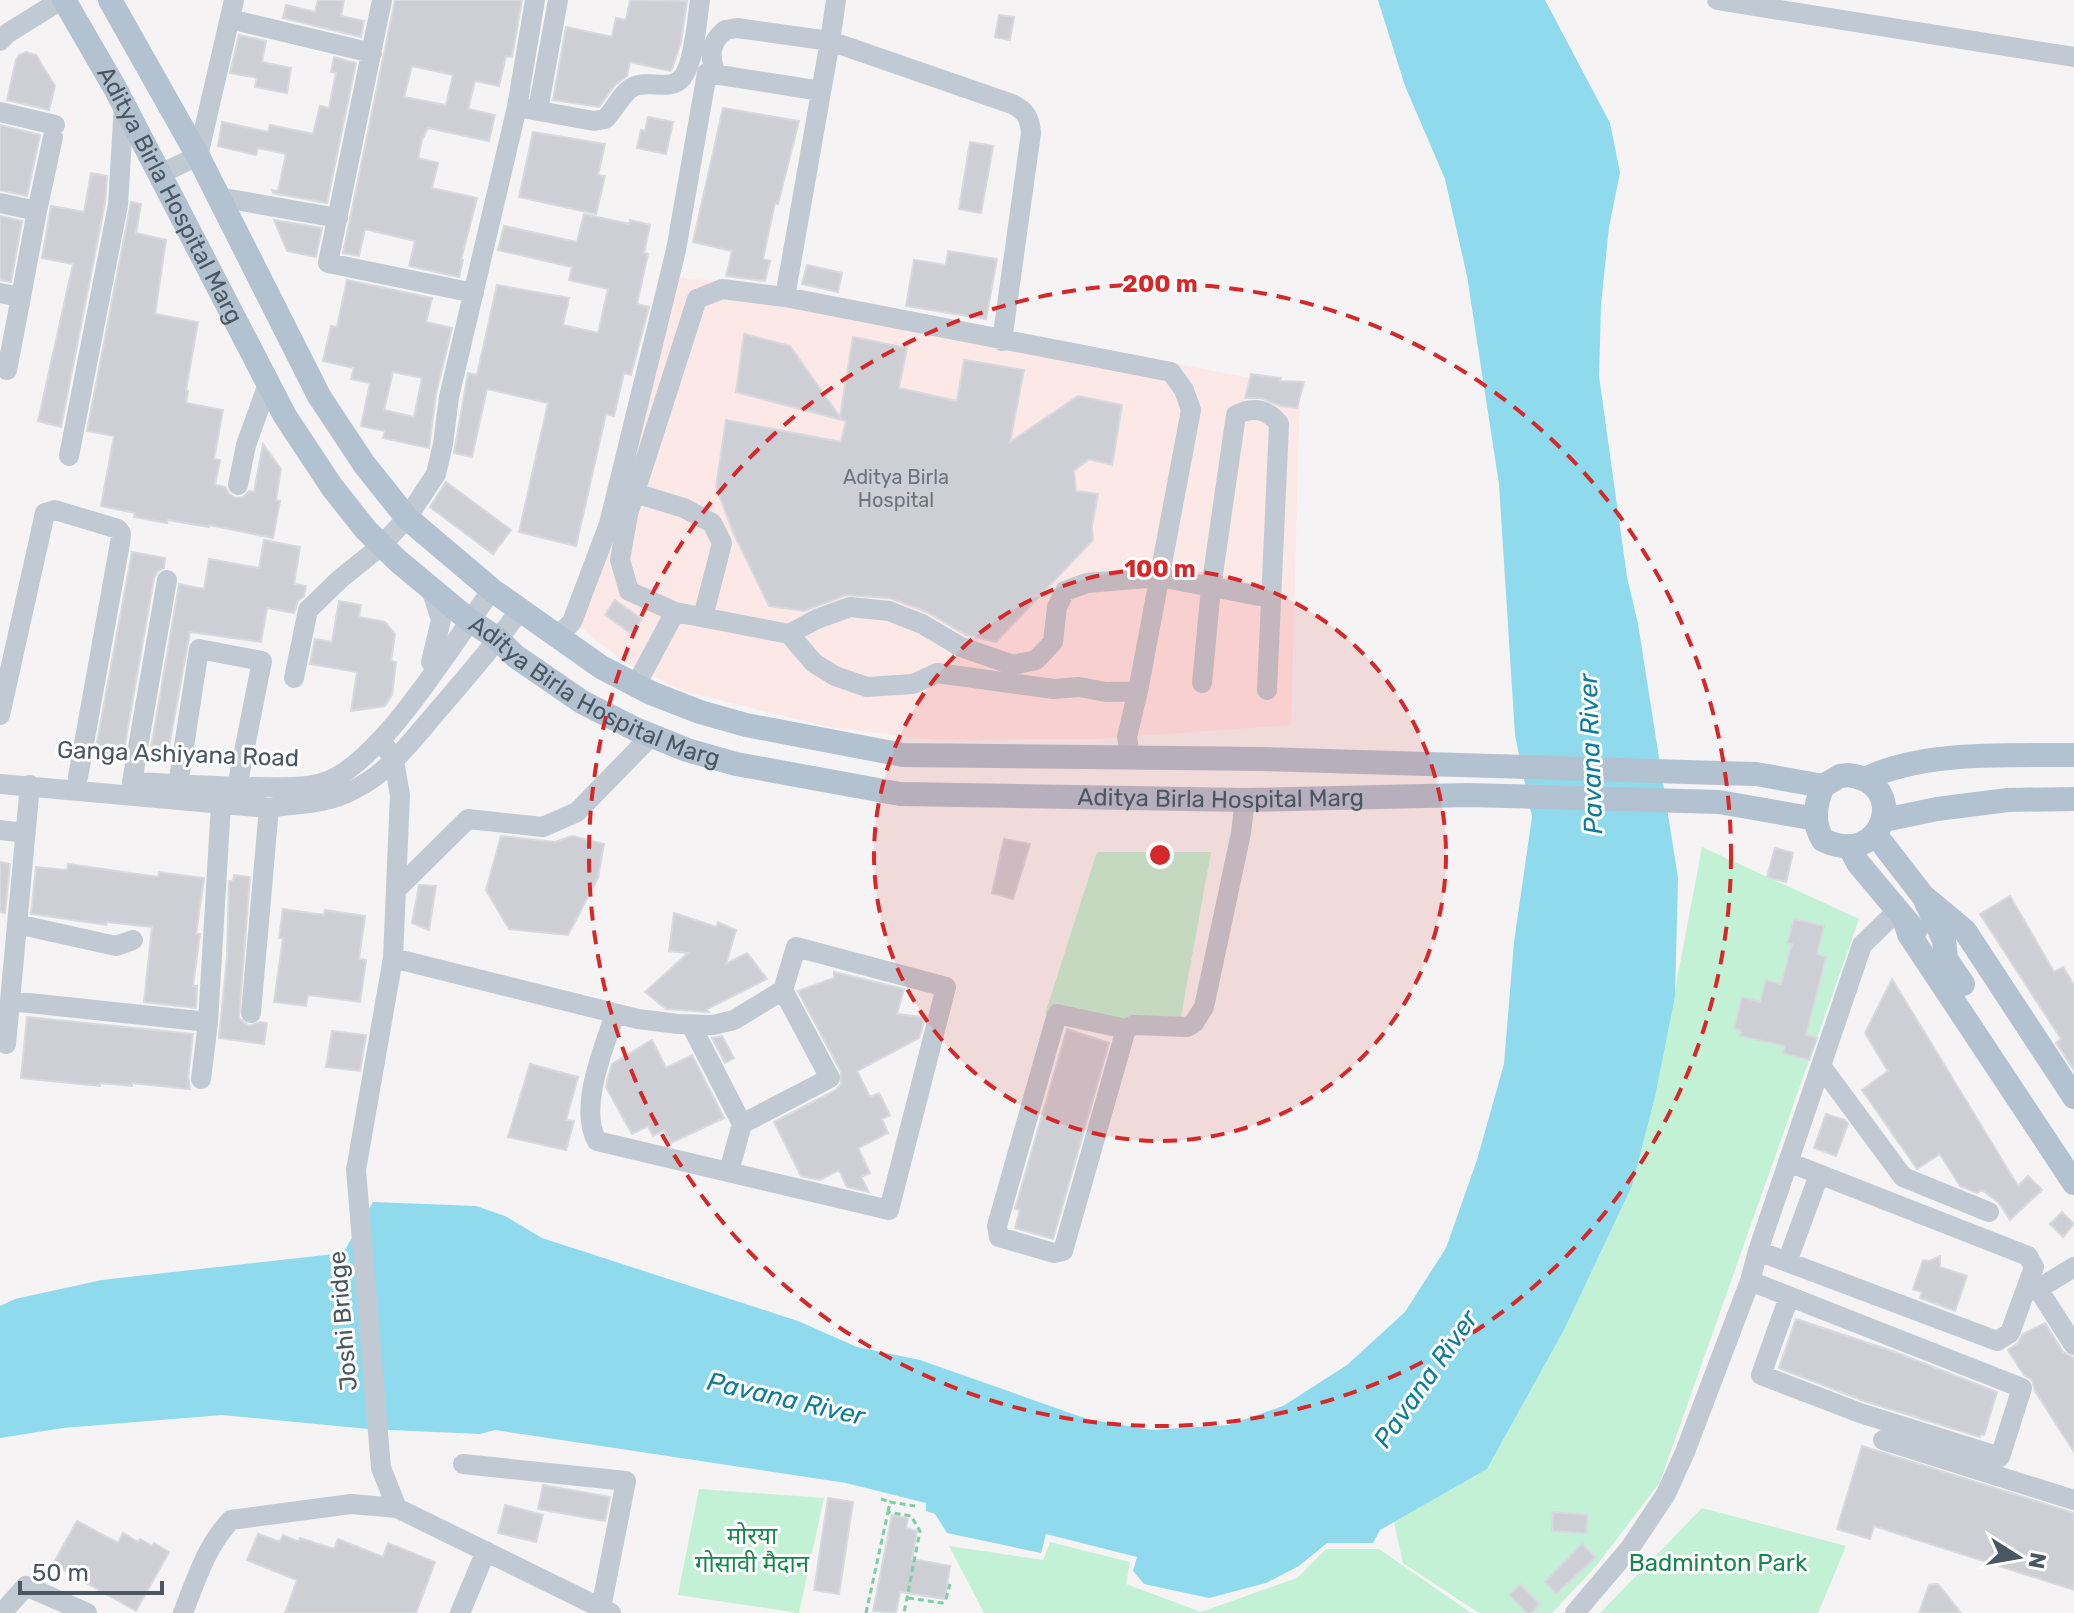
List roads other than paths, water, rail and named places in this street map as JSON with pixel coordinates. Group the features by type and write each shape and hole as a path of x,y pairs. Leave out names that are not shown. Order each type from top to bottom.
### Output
{"main road":[{"name":"Aditya Birla Hospital Marg","path":"63,0 124,104 285,416 332,487 381,546 515,656 582,702 651,736 736,764 900,794 1245,800 1468,795 1719,802 1816,819"},
{"name":"Aditya Birla Hospital Marg","path":"110,0 198,156 319,396 364,464 407,518 492,590 601,667 636,685 700,712 746,725 903,755 1130,756 1756,774 1823,786"},
{"path":"1865,779 1882,771 1932,761 2074,755"},
{"path":"1435,795 1436,765"},
{"path":"1946,959 1944,940 1923,896 1880,827 1884,800 1865,779 1856,776 1840,776 1823,786 1817,804 1818,832 1823,840 1840,846 1864,842 1880,827 1937,809 2008,800 2074,799"},
{"path":"1849,846 1858,863 1901,915 1932,950 1946,959 2074,1156"},
{"path":"1923,896 1965,931 2074,1097"},
{"path":"1901,915 1909,934 2074,1183"}],"street":[{"path":"0,41 63,0"},
{"path":"382,0 328,263 474,293"},
{"path":"294,678 308,610 381,546 407,518 436,474 449,397 517,107 535,0"},
{"path":"538,110 558,0"},
{"path":"517,107 594,121 605,119 630,88 677,82 686,74 690,63 700,0"},
{"path":"785,297 836,0"},
{"path":"1717,0 2074,57"},
{"path":"160,174 198,156 232,9 372,53"},
{"path":"716,74 711,47 725,30 737,28 830,41 1023,110 1030,120 1031,133 1002,341"},
{"path":"557,637 572,622 609,524 676,250 707,73 821,91"},
{"path":"69,456 118,205 124,104"},
{"path":"0,112 54,131 7,370"},
{"path":"218,197 338,218"},
{"path":"0,203 37,211"},
{"path":"1130,756 1127,737 1138,691 1191,410 1184,390 1171,372 785,297 722,289 697,299 628,514 620,560 629,591 675,612 789,634 814,663 835,676 867,687 913,684 937,673 1054,689 1079,687 1106,692 1138,691"},
{"path":"0,293 21,297"},
{"path":"238,485 246,445 268,384"},
{"path":"1202,683 1211,588 1236,415 1247,409 1260,410 1273,416 1279,424 1267,690"},
{"path":"635,493 684,508 712,523 722,543 703,617"},
{"path":"0,715 45,513 55,510 118,529 120,543 78,777"},
{"path":"789,634 850,607 889,611 922,624 961,647 1013,665 1036,660 1053,642 1057,607 1065,591 1087,583 1159,577 1270,598"},
{"path":"132,782 167,580"},
{"path":"423,685 438,640 441,620 431,589"},
{"name":"Ganga Ashiyana Road","path":"0,770 178,785 292,787 324,782 362,758 393,727 492,590"},
{"path":"0,784 269,808 310,805 329,800 366,783 394,761 521,609"},
{"path":"636,685 675,612"},
{"path":"178,785 199,649 262,661 237,787"},
{"path":"396,890 468,819 543,827 577,812 651,736"},
{"path":"381,739 394,761"},
{"name":"Joshi Bridge","path":"394,761 400,795 393,958 356,1170 381,1468 397,1508"},
{"path":"6,1044 30,785"},
{"path":"1126,1029 1065,1247 1060,1253 1054,1253 999,1237 997,1226 1057,1014 1126,1029 1134,1025 1187,1027 1200,1016 1241,833 1245,800"},
{"path":"201,1079 208,1022 221,804"},
{"path":"251,1013 269,808"},
{"path":"0,830 25,833"},
{"path":"1575,1613 1630,1548 1666,1494 1750,1281 1862,945 1901,915"},
{"path":"17,924 116,946 133,940"},
{"path":"393,958 615,1014 691,1025 713,1025 734,1020 783,990 796,947 946,987 889,1210 597,1141 591,1127 591,1105 597,1069 615,1014"},
{"path":"742,1124 830,1078 783,990"},
{"path":"10,1001 208,1022"},
{"path":"691,1025 742,1124 729,1171"},
{"path":"1821,1066 1903,1177 1989,1212"},
{"path":"1758,1251 1997,1341 2010,1333 2030,1281 2034,1267 2028,1256 1788,1162"},
{"path":"1787,1262 1819,1175"},
{"path":"2074,1267 2038,1289 2074,1345"},
{"path":"1750,1281 2022,1388 2000,1457 1860,1413 1761,1375 1789,1297"},
{"path":"1883,1440 2074,1500"},
{"path":"183,1613 207,1552 218,1533 231,1520 351,1504 397,1508 606,1610 626,1481 463,1464"},
{"path":"460,1613 486,1551"},
{"path":"2,1613 26,1586 87,1613"}],"water":[{"name":"Pavana River","path":"1378,0 1545,0 1610,123 1620,173 1609,227 1601,305 1599,376 1627,577 1638,624 1678,878 1675,996 1655,1097 1632,1186 1564,1330 1487,1469 1380,1530 1373,1543 1327,1543 1299,1566 1266,1583 1209,1598 1144,1584 1133,1571 1137,1557 1046,1534 1041,1553 947,1533 935,1514 926,1511 926,1503 846,1483 495,1430 480,1434 368,1429 222,1415 63,1428 0,1438 0,1306 15,1299 102,1280 343,1253 373,1202 476,1206 505,1216 542,1238 798,1321 857,1347 920,1360 1087,1419 1152,1430 1229,1425 1283,1406 1347,1365 1405,1312 1446,1248 1477,1160 1504,1064 1514,942 1532,817 1515,735 1499,484 1467,276 1445,179 1405,86"}],"park label":[{"name":"मोरया गोसावी मैदान","path":"752,1550"},
{"name":"Badminton Park","path":"1718,1563"}]}
